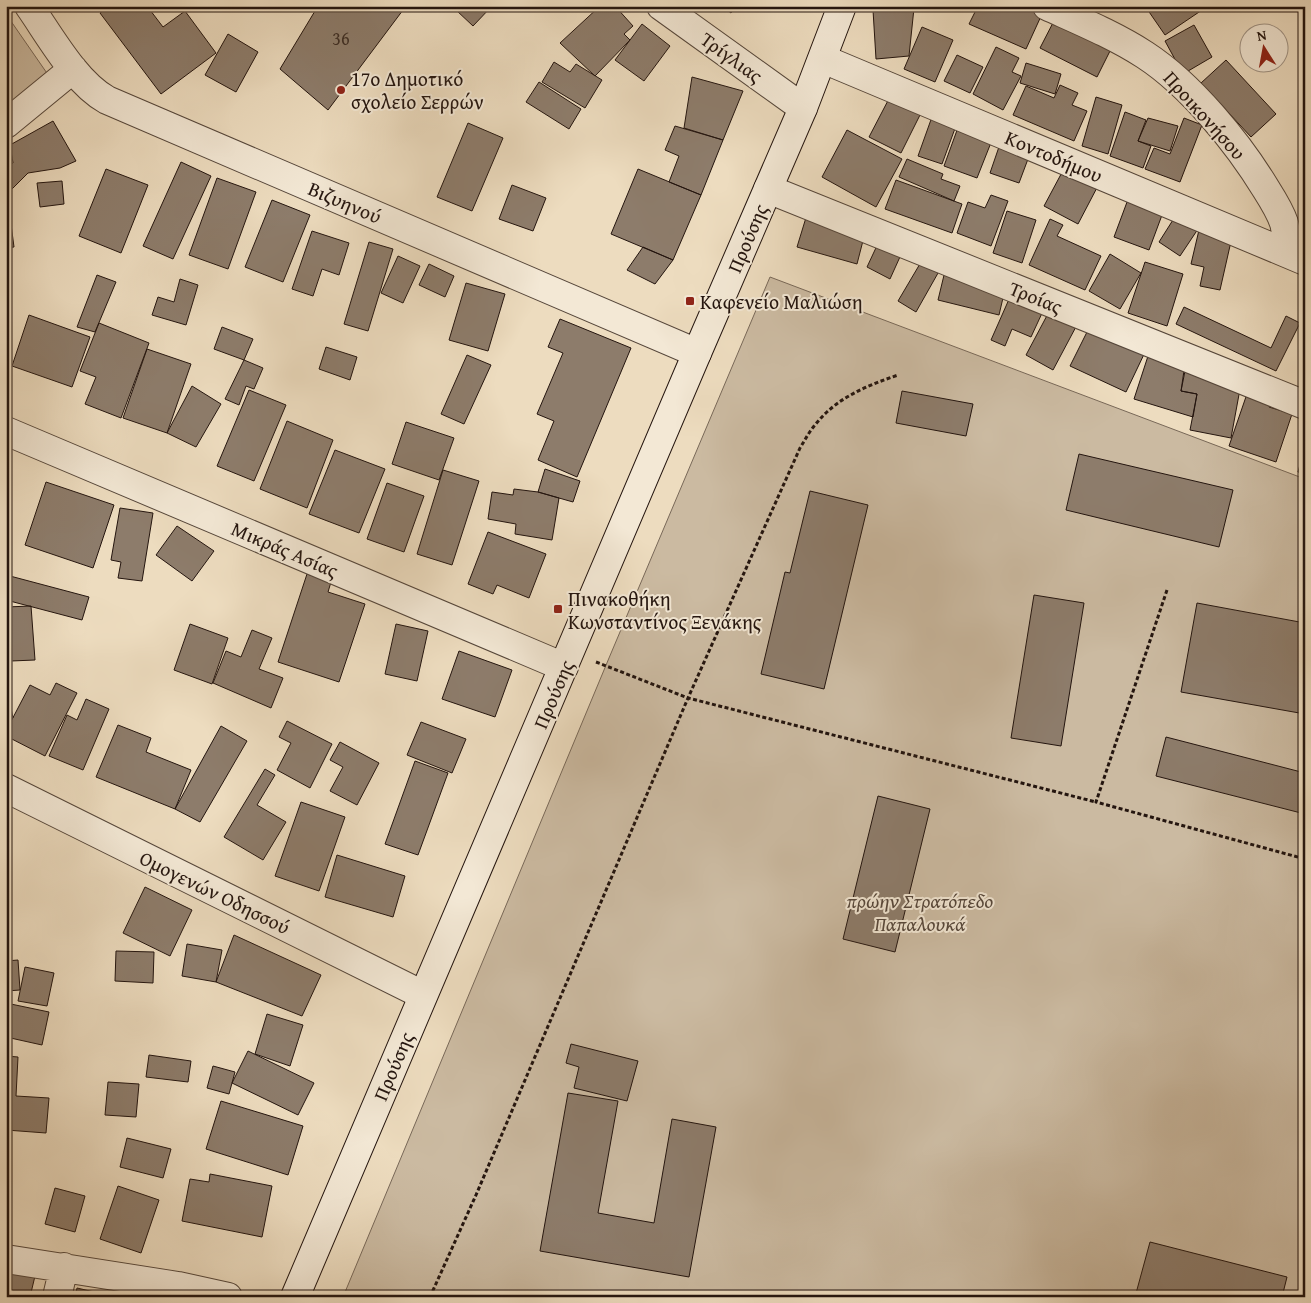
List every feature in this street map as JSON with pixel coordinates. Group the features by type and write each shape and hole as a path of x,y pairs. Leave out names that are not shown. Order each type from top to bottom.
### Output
{"street":[{"name":"Βιζυηνού","path":"29,6 74,69 92,90 107,100 697,353"},
{"name":"Τρίγλιας","path":"661,6 803,108"},
{"name":"Προύσης","path":"295,1297 803,108 842,6"},
{"name":"Προικονήσου","path":"1046,6 1109,34 1146,55 1170,74 1194,98 1240,152 1273,200 1284,222 1287,243 1295,257"},
{"name":"Κοντοδήμου","path":"823,59 1295,257"},
{"path":"6,124 74,69"},
{"name":"Τροίας","path":"768,189 1305,405"},
{"name":"Μικράς Ασίας","path":"6,431 567,660"},
{"name":"Ομογενών Οδησσού","path":"6,788 423,995"},
{"path":"6,1259 178,1286 228,1297"},
{"path":"57,1297 64,1267"}],"path":[{"path":"430,1297 476,1195 688,698 800,448 814,425 844,398 870,384 898,375"},
{"path":"1096,802 1167,590"},
{"path":"567,660 688,698 1096,802 1305,859"}],"green space":[{"path":"6,14 51,79 6,114"},
{"name":"πρώην Στρατόπεδο Παπαλουκά","path":"770,277 1305,479 1305,1297 343,1297"}],"building":[{"path":"109,6 147,6 163,27 185,11 216,53 161,94 100,13"},
{"name":"17ο Δημοτικό σχολείο Σερρών","path":"318,6 406,6 328,110 280,69"},
{"path":"459,6 492,6 473,26 456,10"},
{"path":"600,6 615,6 633,26 624,34 630,40 595,76 560,43"},
{"path":"722,6 736,6 731,13"},
{"path":"978,6 1026,6 1042,14 1026,49 969,24"},
{"path":"1145,6 1208,6 1165,35"},
{"path":"914,8 909,56 876,59 873,10"},
{"path":"1057,15 1114,43 1097,77 1040,48"},
{"path":"642,24 670,46 644,81 615,60"},
{"path":"1194,25 1212,57 1183,74 1165,41"},
{"path":"922,27 953,40 935,82 904,69"},
{"path":"228,34 258,52 236,92 205,75"},
{"path":"996,47 1019,58 1012,72 1021,76 1003,110 973,94"},
{"path":"957,55 983,67 970,93 944,81"},
{"path":"1226,60 1276,114 1251,137 1201,83"},
{"path":"554,62 570,72 576,64 602,80 585,108 542,82"},
{"path":"1026,63 1061,74 1055,94 1020,83"},
{"path":"692,77 743,91 723,140 684,128"},
{"path":"539,82 581,109 569,129 526,102"},
{"path":"1060,85 1078,93 1072,105 1087,111 1074,141 1013,115 1026,86 1054,98"},
{"path":"893,91 924,107 901,153 869,137"},
{"path":"1096,97 1122,105 1108,154 1082,146"},
{"path":"1125,112 1146,120 1138,141 1151,146 1143,168 1110,156"},
{"path":"933,114 957,123 942,164 918,156"},
{"path":"1148,118 1178,126 1170,151 1138,141"},
{"path":"1184,118 1202,125 1180,182 1145,169 1154,148 1170,154"},
{"path":"53,121 76,161 60,168 28,173 7,194 14,247 6,248 6,166 13,163 10,145"},
{"path":"960,122 994,135 977,178 944,166"},
{"path":"468,123 503,138 472,211 437,197"},
{"path":"675,126 723,140 701,195 669,182 679,156 665,150"},
{"path":"847,130 902,159 876,207 822,177"},
{"path":"1001,141 1031,151 1019,183 990,173"},
{"path":"907,159 943,174 941,179 960,186 954,201 899,177"},
{"path":"181,162 211,176 173,259 143,246"},
{"path":"1067,163 1101,180 1078,224 1044,206"},
{"path":"106,169 148,185 121,253 79,236"},
{"path":"638,169 701,195 673,260 611,234"},
{"path":"217,178 256,192 228,269 189,255"},
{"path":"896,180 962,204 952,233 885,209"},
{"path":"62,181 64,204 40,207 37,183"},
{"path":"512,185 546,198 533,231 499,219"},
{"path":"1130,194 1165,207 1149,250 1114,237"},
{"path":"991,195 1008,201 991,246 957,233 968,202 985,208"},
{"path":"272,200 310,215 283,282 245,267"},
{"path":"808,211 866,229 857,264 797,247"},
{"path":"1007,211 1036,220 1022,263 993,253"},
{"path":"1178,212 1200,226 1180,256 1159,242"},
{"path":"1050,219 1063,225 1057,236 1101,256 1085,290 1029,265"},
{"path":"1199,230 1232,237 1220,290 1200,286 1204,267 1191,264"},
{"path":"312,231 349,243 339,275 322,269 313,296 292,289"},
{"path":"881,237 904,248 890,279 867,267"},
{"path":"369,242 393,249 368,331 344,324"},
{"path":"643,247 673,260 655,284 627,270"},
{"path":"1110,254 1141,273 1120,309 1089,291"},
{"path":"398,256 420,266 403,303 381,293"},
{"path":"924,257 942,266 916,312 898,301"},
{"path":"1145,262 1183,274 1167,326 1128,313"},
{"path":"429,264 454,276 445,297 419,285"},
{"path":"945,271 1006,285 999,315 938,300"},
{"path":"97,275 116,282 95,332 77,327"},
{"path":"180,279 198,285 186,325 152,315 158,297 174,302"},
{"path":"466,283 505,294 488,351 449,340"},
{"path":"1010,297 1043,311 1031,337 1012,329 1005,346 991,340"},
{"path":"1184,307 1271,348 1286,316 1300,323 1276,371 1176,324"},
{"path":"1051,308 1078,323 1053,370 1026,355"},
{"path":"29,315 90,337 72,387 12,366"},
{"path":"560,319 631,348 577,477 538,460 554,421 537,414 563,353 548,347"},
{"path":"99,323 149,343 121,418 85,404 96,377 80,371"},
{"path":"222,327 253,339 244,360 214,349"},
{"path":"1089,328 1147,348 1126,392 1070,366"},
{"path":"326,347 357,357 350,380 319,369"},
{"path":"147,349 191,364 167,433 123,418"},
{"path":"1149,353 1185,364 1181,391 1197,394 1193,417 1134,399"},
{"path":"467,355 491,365 464,424 441,414"},
{"path":"244,360 263,368 254,389 246,386 239,405 225,399"},
{"path":"1186,366 1240,389 1231,438 1190,430 1197,394 1181,391"},
{"path":"192,386 221,404 196,447 167,433"},
{"path":"1249,388 1273,396 1269,407 1292,414 1276,462 1229,446"},
{"path":"249,390 286,405 254,481 217,466"},
{"path":"902,391 973,404 966,436 896,423"},
{"path":"287,421 333,440 307,508 260,489"},
{"path":"406,422 454,438 439,480 392,464"},
{"path":"1305,445 1305,474 1298,472"},
{"path":"335,450 385,469 359,533 309,514"},
{"path":"1079,454 1233,490 1219,547 1066,510"},
{"path":"545,469 580,481 573,502 538,492"},
{"path":"443,470 479,481 452,565 417,554"},
{"path":"46,482 114,505 93,568 25,545"},
{"path":"387,483 424,496 404,552 367,539"},
{"path":"514,489 538,492 559,498 552,540 515,534 516,524 488,519 492,492 513,495"},
{"path":"810,491 868,505 824,689 761,674 785,572 790,573"},
{"path":"120,508 153,513 142,581 118,578 121,562 111,560"},
{"path":"6,524 10,574 6,574"},
{"path":"177,526 214,551 192,581 156,555"},
{"path":"488,532 546,554 529,598 497,585 493,594 468,584"},
{"path":"307,574 331,582 328,592 365,604 339,682 278,662"},
{"path":"10,576 89,597 82,620 6,600"},
{"path":"1034,595 1084,603 1061,746 1011,738"},
{"path":"1197,603 1305,623 1305,714 1181,692"},
{"path":"31,606 35,660 11,661 11,645 6,645 6,607"},
{"path":"190,624 228,638 212,684 174,670"},
{"path":"396,624 428,631 417,681 385,674"},
{"path":"252,630 272,638 259,669 283,678 271,708 213,683 226,651 241,657"},
{"path":"459,651 512,670 495,717 442,699"},
{"path":"6,683 13,718 6,720"},
{"path":"56,683 77,693 45,756 6,736 6,731 30,685 50,695"},
{"path":"86,699 109,709 83,770 49,756 67,715 77,720"},
{"path":"287,721 332,744 310,788 277,770 291,743 279,737"},
{"path":"421,722 466,739 452,773 407,755"},
{"path":"118,725 151,738 146,752 191,770 175,809 96,777"},
{"path":"221,726 247,741 200,822 175,809"},
{"path":"1166,737 1305,773 1305,814 1156,776"},
{"path":"340,742 379,763 357,805 330,791 343,767 330,760"},
{"path":"415,761 448,773 418,855 385,844"},
{"path":"265,769 275,775 257,805 286,822 263,860 224,837"},
{"path":"878,796 930,809 895,952 843,939"},
{"path":"301,802 345,817 319,891 275,876"},
{"path":"337,855 405,876 393,917 325,897"},
{"path":"145,887 192,910 170,956 123,933"},
{"path":"234,935 321,975 302,1016 216,982"},
{"path":"187,944 222,950 216,982 182,976"},
{"path":"116,951 154,952 153,983 115,981"},
{"path":"18,960 20,990 6,991 6,961"},
{"path":"25,967 54,973 47,1006 18,1001"},
{"path":"6,1003 49,1012 42,1045 6,1037"},
{"path":"267,1014 303,1025 290,1066 255,1054"},
{"path":"571,1044 638,1061 627,1101 574,1088 579,1067 566,1063"},
{"path":"248,1051 314,1083 298,1115 232,1083"},
{"path":"149,1055 191,1061 188,1082 146,1077"},
{"path":"6,1056 18,1057 16,1096 49,1098 46,1133 6,1130"},
{"path":"213,1066 235,1072 229,1094 207,1088"},
{"path":"108,1082 139,1084 136,1117 105,1115"},
{"path":"568,1093 618,1101 598,1213 654,1223 672,1119 716,1127 689,1277 540,1251"},
{"path":"221,1101 303,1126 288,1175 206,1149"},
{"path":"127,1138 171,1149 163,1178 120,1167"},
{"path":"210,1174 272,1186 262,1237 182,1221 190,1179 209,1182"},
{"path":"118,1186 159,1200 141,1253 100,1239"},
{"path":"55,1188 85,1196 75,1232 45,1224"},
{"path":"1150,1242 1287,1277 1282,1297 1135,1297"},
{"path":"6,1268 35,1276 30,1297 6,1297"},
{"path":"77,1288 116,1297 75,1297"},
{"path":"124,1294 148,1296 124,1297"}],"place":[{"name":"17ο Δημοτικό σχολείο Σερρών","path":"341,90"},
{"name":"Καφενείο Μαλιώση","path":"690,301"},
{"name":"Πινακοθήκη Κωνσταντίνος Ξενάκης","path":"558,609"}]}
